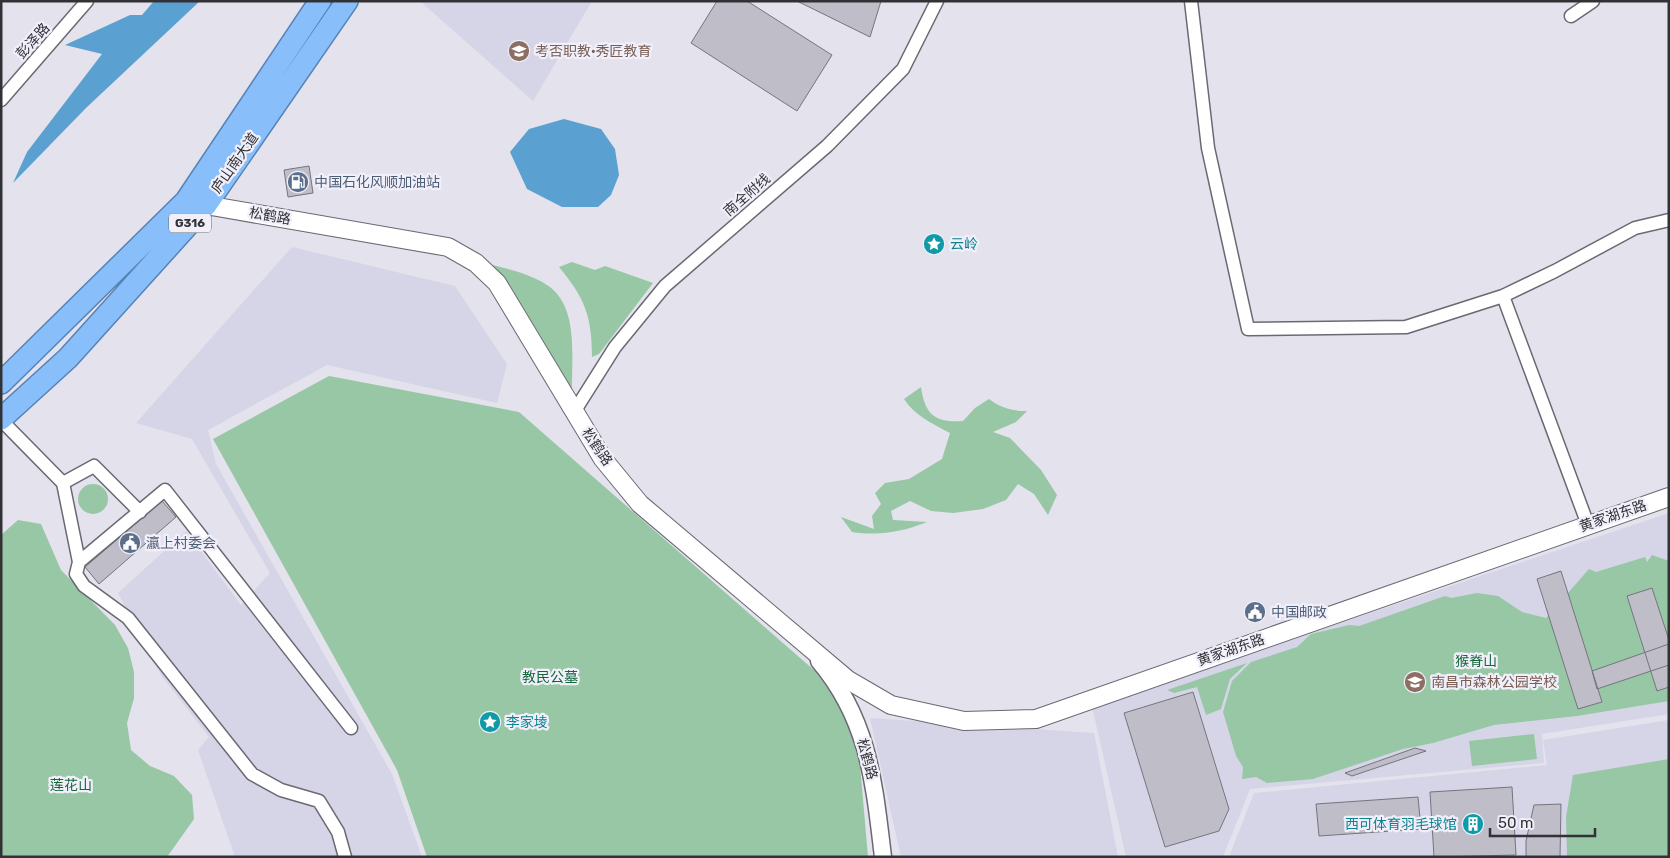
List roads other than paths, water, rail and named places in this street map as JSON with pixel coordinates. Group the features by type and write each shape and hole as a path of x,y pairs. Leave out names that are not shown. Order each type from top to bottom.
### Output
{"highway":[{"name":"庐山南大道","path":"1,383 196,203 320,1"},
{"name":"庐山南大道","path":"1,420 68,358 196,203 347,1"}],"main road":[{"name":"松鹤路","path":"196,203 448,247 476,262 497,283 603,459 640,504 802,640"},
{"name":"黄家湖东路","path":"802,640 848,680 891,705 964,721 1036,719 1669,497"}],"street":[{"name":"彭泽路","path":"1,100 87,1"},
{"path":"1191,1 1208,148 1248,329 1406,327 1503,296 1555,271 1635,228 1669,220"},
{"path":"1571,16 1593,1"},
{"name":"南全附线","path":"574,412 615,347 666,286 827,146 903,69 938,2"},
{"path":"1503,296 1588,525"},
{"path":"1,420 62,483 79,562 76,574 84,586 128,618 252,774 281,790 319,801 338,832 344,857"},
{"path":"62,483 94,466 140,512"},
{"path":"79,562 165,490 351,728"},
{"name":"松鹤路","path":"802,640 830,675 853,711 873,775 883,857"}],"water":[{"path":"154,1 200,1 86,108 13,183 27,152 102,54 65,45 130,15 142,15"},
{"path":"564,119 601,129 615,149 619,175 611,195 598,207 562,207 527,189 510,152 529,129"}],"place":[{"name":"考否职教·秀匠教育","path":"519,51"},
{"name":"中国石化风顺加油站","path":"298,182"},
{"name":"云岭","path":"934,244"},
{"name":"瀛上村委会","path":"130,543"},
{"name":"中国邮政","path":"1255,612"},
{"name":"南昌市森林公园学校","path":"1415,682"},
{"name":"李家堎","path":"490,722"},
{"name":"西可体育羽毛球馆","path":"1473,824"}],"park label":[{"name":"猴脊山","path":"1476,661"},
{"name":"教民公墓","path":"550,677"},
{"name":"莲花山","path":"71,785"}]}
